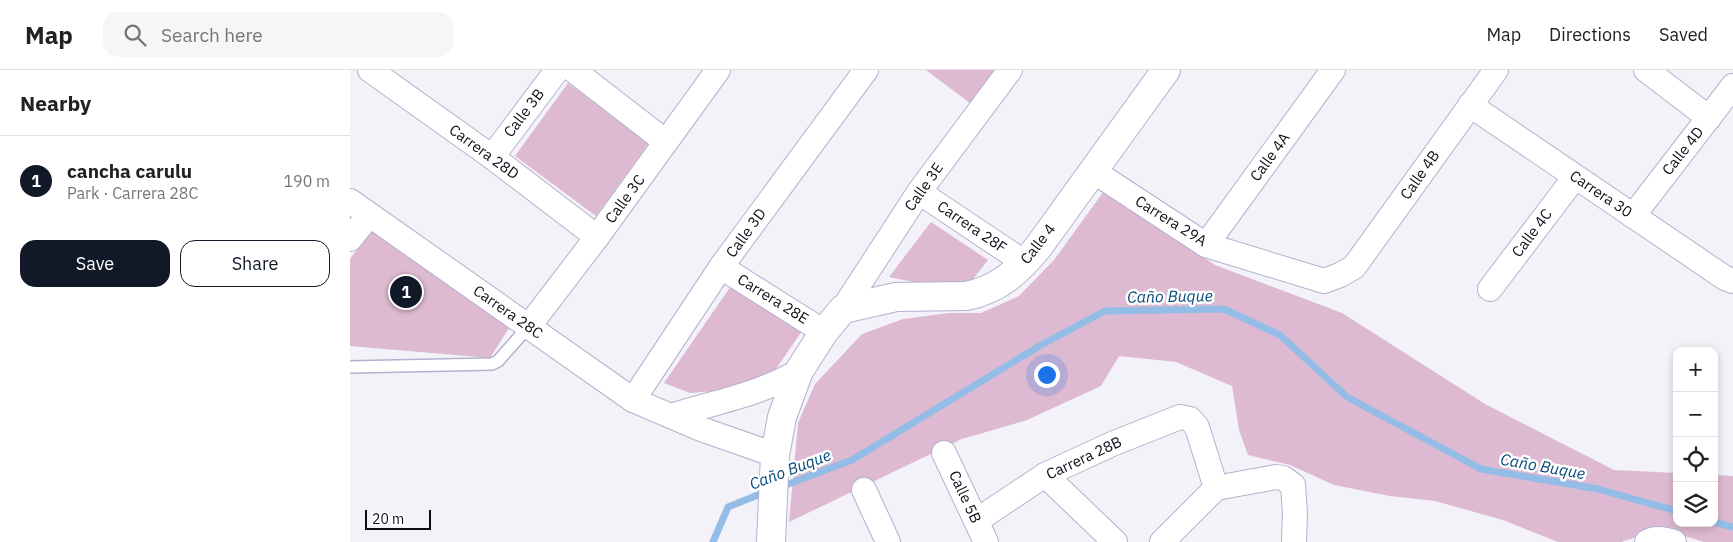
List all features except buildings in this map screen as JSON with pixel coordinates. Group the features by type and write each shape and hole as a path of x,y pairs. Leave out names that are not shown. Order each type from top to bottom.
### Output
{"street":[{"name":"Carrera 28D","path":"370,70 492,157 597,237"},
{"name":"Calle 3B","path":"492,157 557,70"},
{"path":"573,70 666,142"},
{"name":"Calle 3C","path":"529,326 597,237 718,70"},
{"name":"Calle 3D","path":"633,400 721,267 866,70"},
{"name":"Calle 3E","path":"843,309 919,192 1010,70"},
{"name":"Calle 4","path":"843,309 896,296 966,296 977,294 1005,281 1025,263 1166,70"},
{"name":"Calle 4A","path":"1206,245 1333,70"},
{"name":"Calle 4B","path":"1340,276 1354,267 1496,70"},
{"path":"1646,70 1709,118"},
{"name":"Calle 4D","path":"1632,216 1733,86"},
{"name":"Carrera 30","path":"1470,105 1724,278 1733,280"},
{"name":"Carrera 29A","path":"1093,171 1206,245 1324,281 1340,276"},
{"name":"Calle 4C","path":"1490,289 1575,177"},
{"name":"Carrera 28F","path":"919,192 1025,263"},
{"path":"350,240 359,208"},
{"name":"Carrera 28C","path":"359,208 633,400 775,462"},
{"name":"Carrera 28E","path":"721,267 824,332"},
{"path":"772,530 775,462 782,417 799,371 824,332 843,309"},
{"path":"671,416 761,390 799,371"},
{"name":"Carrera 28B","path":"976,521 1045,475 1112,444 1180,417 1190,419 1197,427 1216,488"},
{"name":"Calle 5B","path":"944,453 986,542"},
{"path":"1045,475 1115,542"},
{"path":"1162,542 1216,488 1276,477 1283,478 1292,485 1295,513 1294,542"},
{"path":"864,490 888,542"},
{"path":"1647,542 1664,538 1674,542"}],"lane":[{"path":"350,367 492,364 498,360 529,326"}],"shaded area":[{"path":"926,70 995,70 970,103"},
{"path":"568,83 649,143 596,216 515,156"},
{"path":"1104,191 1215,265 1342,313 1485,404 1614,470 1673,473 1673,527 1718,527 1718,475 1733,476 1733,542 1704,542 1662,529 1621,542 1558,542 1503,520 1435,501 1390,496 1334,485 1290,465 1248,455 1239,430 1232,386 1176,362 1119,356 1101,386 1027,420 962,439 789,522 798,423 815,384 862,334 903,319 949,313 981,313 1019,296 1054,260"},
{"path":"931,222 988,260 970,283 928,285 889,277"},
{"path":"372,229 511,325 490,358 350,346 350,259"},
{"path":"733,283 804,328 776,369 728,390 690,393 664,383"}],"waterway":[{"name":"Caño Buque","path":"778,488 852,460 1041,345 1105,311 1224,309 1280,335 1347,397 1481,469 1598,489 1673,510"},
{"name":"Caño Buque","path":"713,542 728,507 768,491"},
{"name":"Caño Buque","path":"1718,523 1733,527"}],"place":[{"name":"cancha carulu","path":"406,292"}]}
